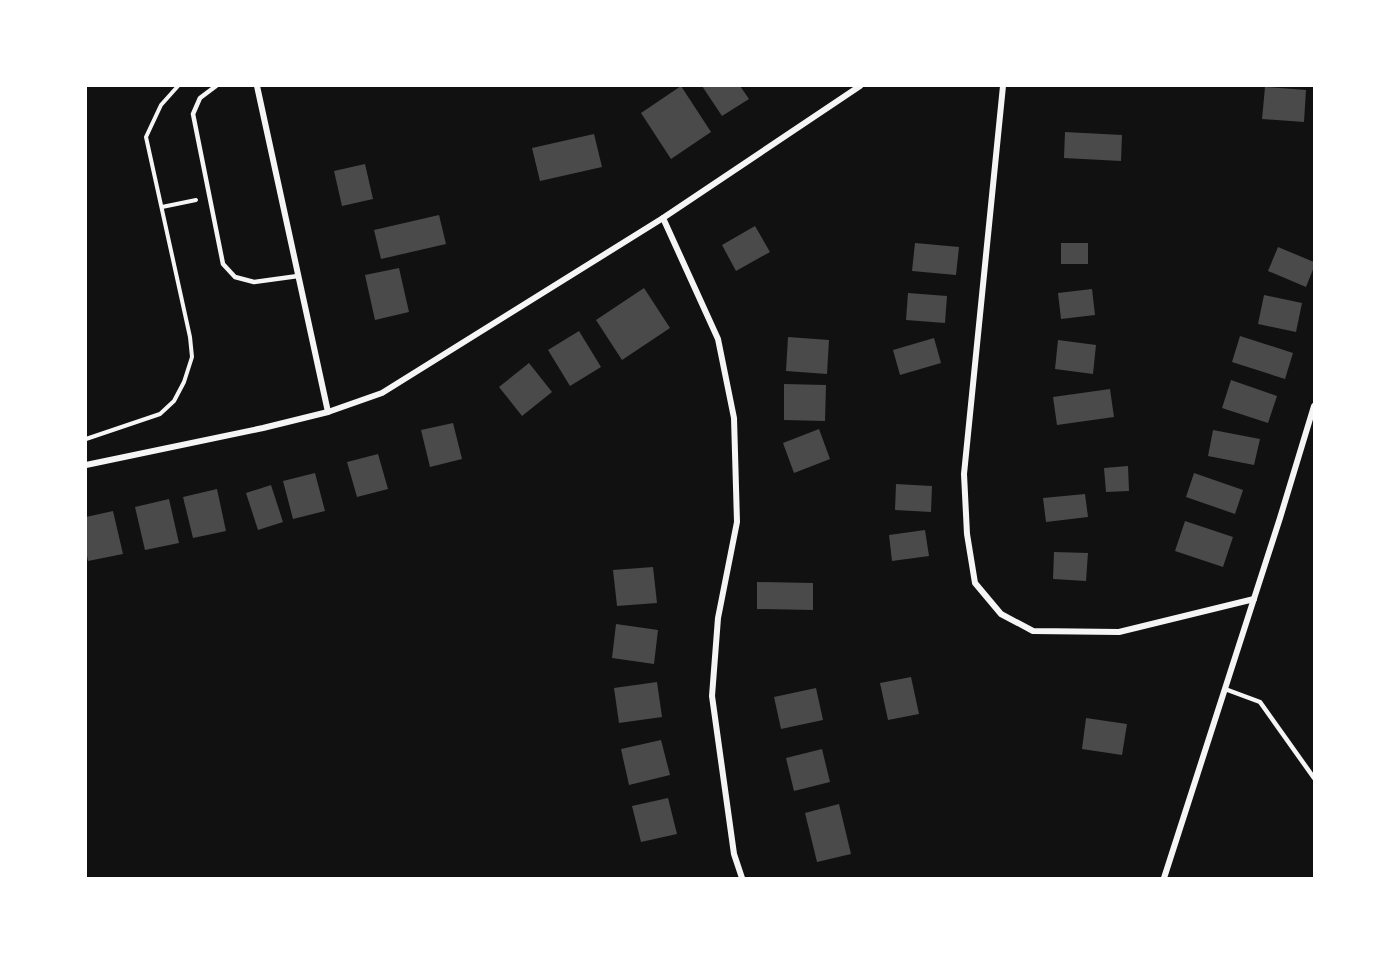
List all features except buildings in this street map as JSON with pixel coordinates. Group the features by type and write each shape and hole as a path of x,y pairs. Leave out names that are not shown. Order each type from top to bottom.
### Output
{"street":[{"path":"256,86 328,412"},
{"path":"86,465 263,428 328,412 382,393 663,218 860,86"},
{"path":"1003,86 964,474 967,534 975,583 1001,614 1033,631 1119,633 1254,599"},
{"path":"663,218 718,339 734,418 737,522 718,618 712,696 734,854 742,879"},
{"path":"1164,879 1314,406"}],"lane":[{"path":"216,86 200,98 193,114 223,264 235,277 254,282 298,276"},
{"path":"1225,688 1260,702 1314,778"}],"path":[{"path":"86,439 160,414 174,401 184,382 192,357 190,337 146,137 161,105 178,86"},
{"path":"162,207 209,197"}]}
